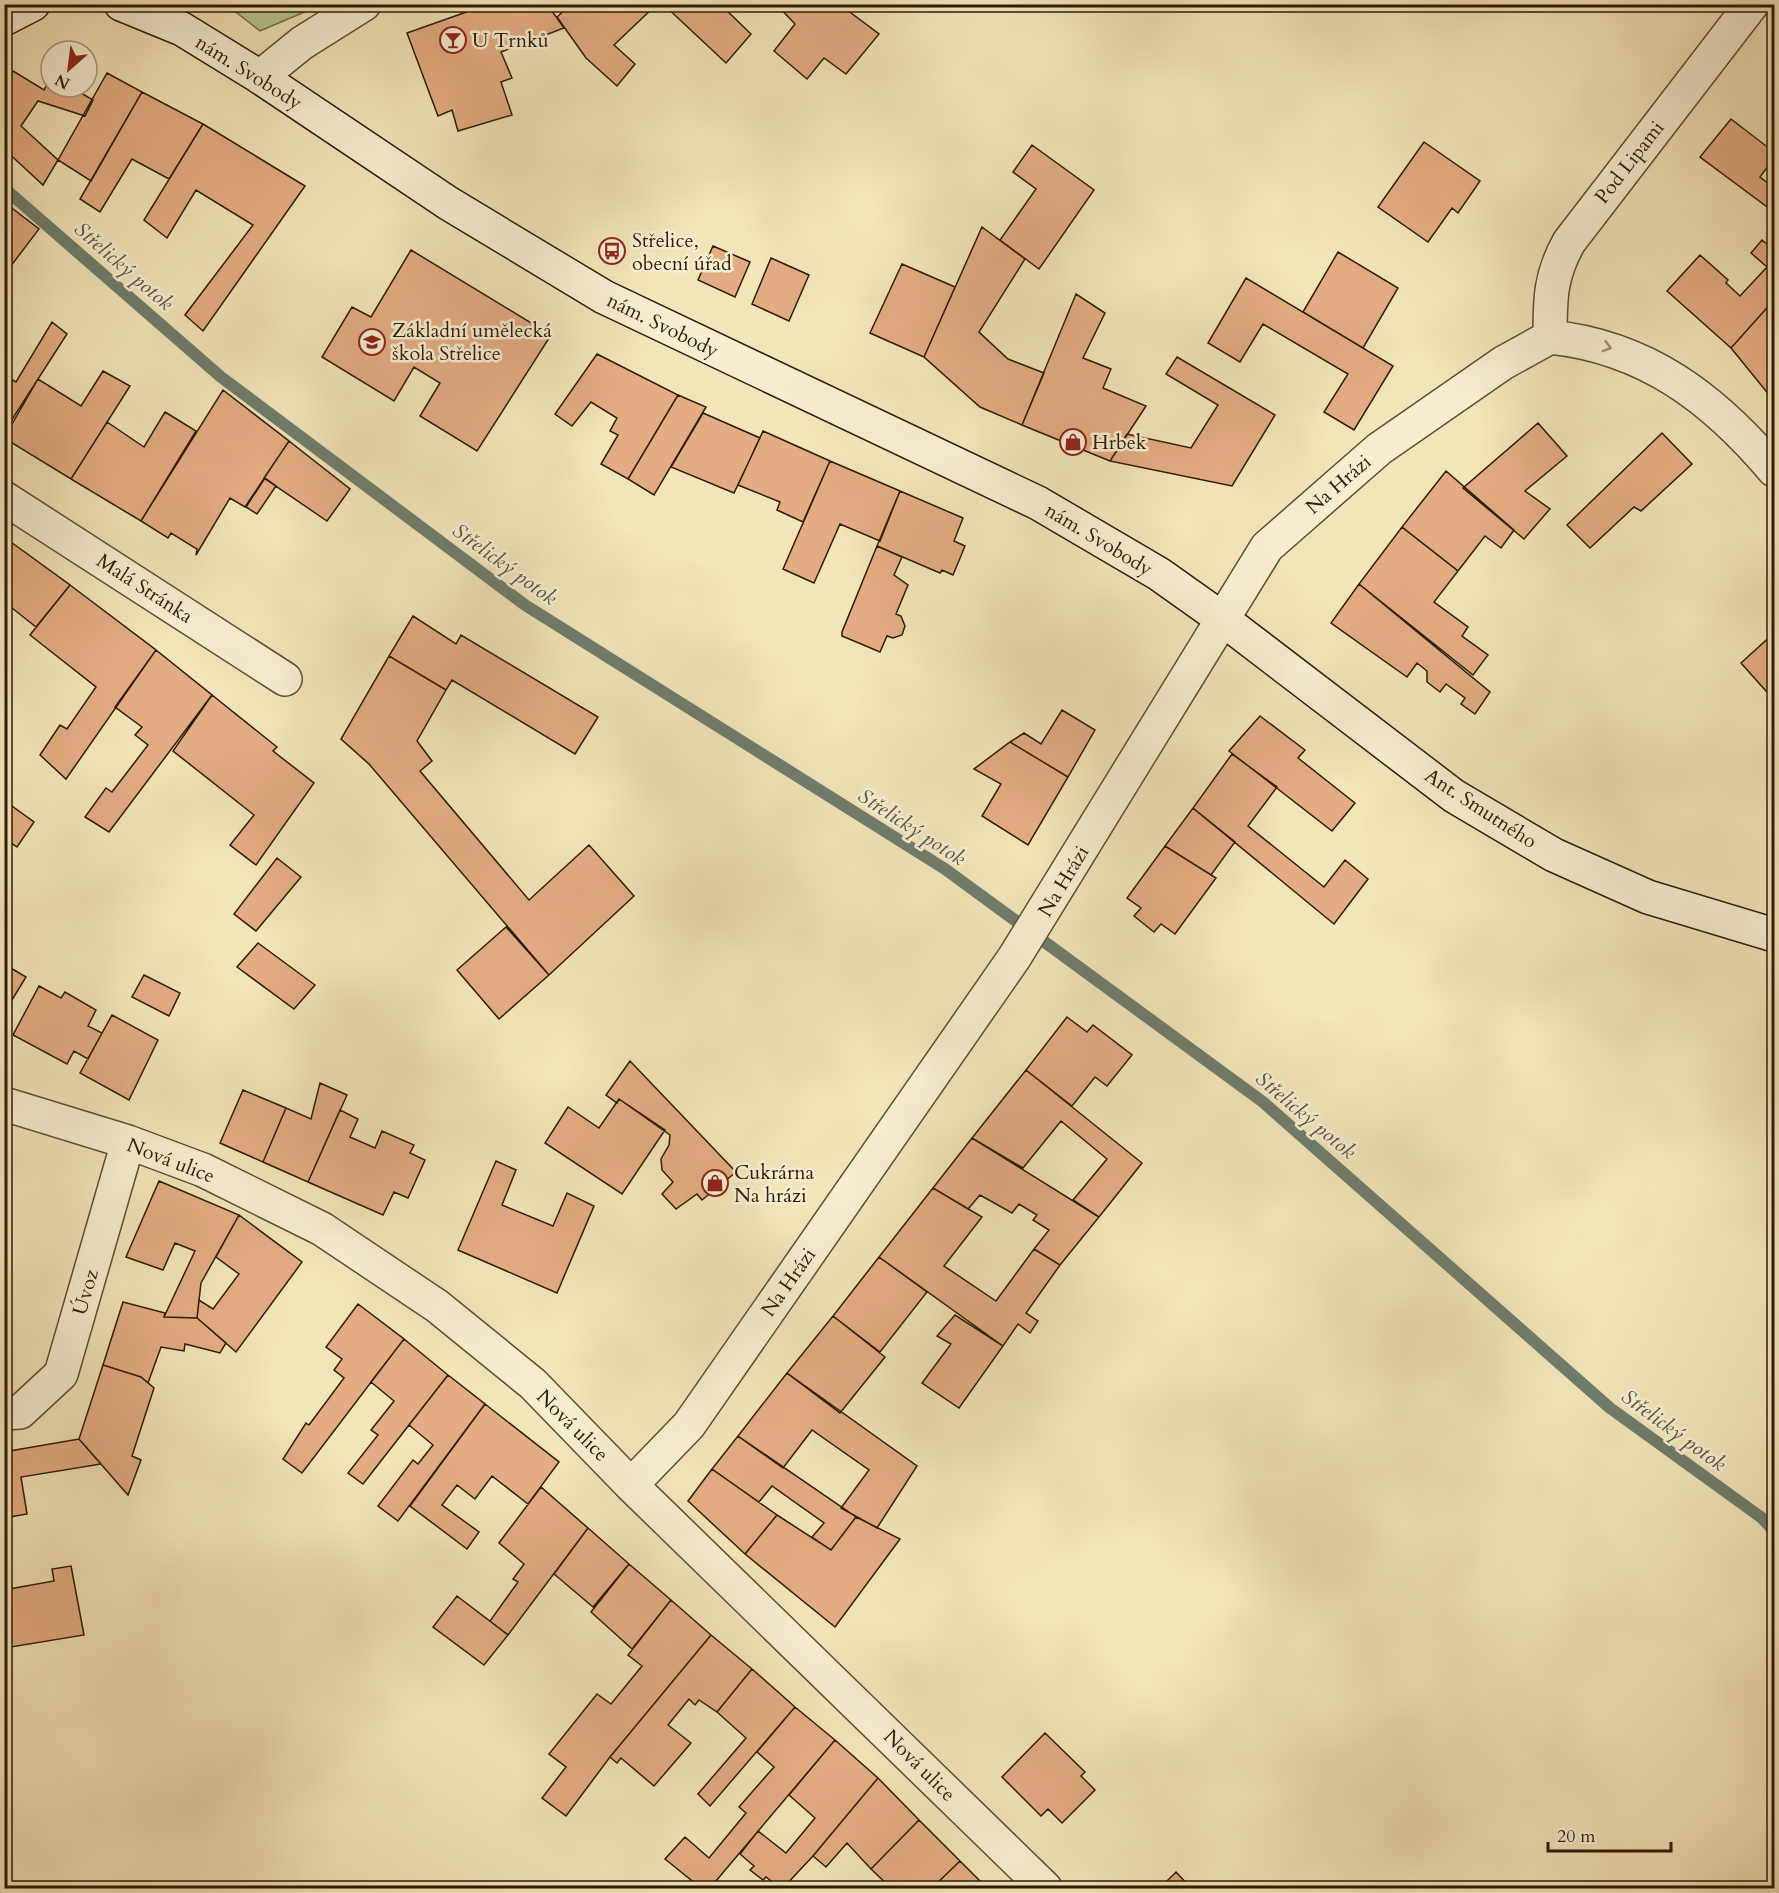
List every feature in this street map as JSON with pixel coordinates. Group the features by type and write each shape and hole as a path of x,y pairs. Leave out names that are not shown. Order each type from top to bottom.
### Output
{"street":[{"path":"4,19 33,4"},
{"name":"nám. Svobody","path":"121,4 182,29 260,77 448,202 604,297 1038,503 1159,574 1221,618"},
{"path":"260,77 302,43 364,4"},
{"name":"Pod Lipami","path":"1550,337 1550,292 1556,266 1569,242 1752,4"},
{"path":"1550,337 1582,340 1619,351 1656,367 1693,390 1730,423 1774,470"},
{"name":"Na Hrázi","path":"631,1485 689,1425 1014,958 1221,618 1267,547 1379,449 1503,363 1550,337"},
{"name":"Malá Stránka","path":"4,498 285,679"},
{"name":"Ant. Smutného","path":"1221,618 1454,796 1554,855 1648,897 1774,935"},
{"name":"Nová ulice","path":"4,1104 128,1142 203,1170 322,1229 437,1306 532,1384 631,1485 1045,1888"},
{"name":"Úvoz","path":"4,1413 20,1412 61,1374 128,1142"}],"green space":[{"path":"227,5 321,5 260,31"}],"building":[{"path":"489,4 547,4 564,28 501,52 512,78 501,82 512,115 458,131 452,110 438,116 407,33"},
{"path":"571,4 657,4 614,45 635,64 617,86 586,58 557,17"},
{"path":"663,4 720,4 751,34 726,63"},
{"path":"776,4 839,4 879,34 846,74 824,58 807,79 774,51 795,24"},
{"path":"13,71 39,87 39,99 93,100 85,116 38,101 21,126 58,160 43,185 4,149 4,84"},
{"path":"107,73 142,92 91,181 58,160 92,99 99,99 99,87"},
{"path":"142,92 203,124 169,179 132,159 100,212 80,199"},
{"path":"1731,119 1774,152 1774,158 1760,177 1774,188 1774,212 1700,157"},
{"path":"203,124 305,186 203,331 185,315 253,225 196,190 167,238 144,220"},
{"path":"1424,142 1480,181 1458,213 1452,208 1428,242 1378,207"},
{"path":"1032,145 1094,190 1039,269 1000,240 1036,189 1013,172"},
{"path":"4,202 39,229 4,275"},
{"path":"982,227 1025,259 979,332 1008,359 1044,373 1022,425 980,407 924,357"},
{"path":"1762,240 1774,250 1774,262 1769,269 1774,274 1774,300 1731,348 1667,291 1700,255 1728,280 1726,283 1740,296 1767,267 1751,253"},
{"path":"713,246 750,262 735,297 698,280"},
{"path":"411,250 551,335 477,451 420,416 440,383 414,367 394,401 322,357 352,307 371,317"},
{"path":"1338,252 1398,288 1363,348 1303,312"},
{"path":"771,258 809,275 789,321 752,304"},
{"path":"902,264 955,287 924,357 870,333"},
{"path":"1246,278 1393,366 1354,430 1324,412 1348,374 1263,324 1240,362 1208,343"},
{"path":"1076,294 1105,313 1083,358 1111,369 1103,388 1146,406 1110,461 1022,425"},
{"path":"1774,300 1774,401 1731,348"},
{"path":"52,322 67,334 4,432 4,375 16,382"},
{"path":"597,354 678,395 628,479 601,464 618,435 610,431 617,418 591,402 572,426 555,414"},
{"path":"1177,357 1275,415 1232,486 1110,461 1127,434 1191,448 1218,405 1166,374"},
{"path":"103,371 130,386 71,479 4,438 38,379 81,406"},
{"path":"223,390 289,441 245,507 230,498 196,555 197,549 171,533 168,538 141,521"},
{"path":"678,395 706,407 654,495 628,479"},
{"path":"165,412 196,431 141,521 71,479 107,422 144,447"},
{"path":"703,413 760,438 734,493 671,467"},
{"path":"1538,423 1567,456 1525,491 1550,509 1524,539 1463,488"},
{"path":"763,431 830,461 803,522 777,510 780,502 738,485"},
{"path":"1662,433 1692,464 1641,511 1634,507 1590,548 1567,525"},
{"path":"289,441 350,489 327,521 264,478"},
{"path":"830,461 900,491 880,541 840,524 814,583 783,569"},
{"path":"1446,471 1514,530 1501,548 1485,536 1458,571 1402,527"},
{"path":"265,478 276,486 257,514 246,507"},
{"path":"900,491 963,518 954,541 965,546 953,575 942,570 940,573 877,546"},
{"path":"1402,527 1458,571 1434,602 1468,627 1462,636 1488,655 1473,675 1359,584"},
{"path":"4,537 70,585 36,627 12,608 4,620"},
{"path":"877,546 902,557 894,575 908,585 896,614 901,616 905,626 902,635 893,638 887,636 880,652 842,636"},
{"path":"1359,584 1490,692 1475,714 1461,704 1465,698 1446,684 1440,692 1427,682 1427,671 1417,663 1407,677 1331,623"},
{"path":"70,585 156,650 66,779 40,755 60,725 67,729 96,687 30,635"},
{"path":"413,616 456,644 461,635 598,717 575,754 452,680 446,690 389,656"},
{"path":"1774,633 1774,700 1741,663"},
{"path":"156,650 212,695 109,832 85,817 106,788 112,792 148,745 135,735 142,727 115,707"},
{"path":"389,656 446,690 417,741 432,761 420,771 529,900 589,845 634,896 549,975 369,764 341,739"},
{"path":"212,695 277,747 273,751 314,783 256,865 230,845 254,815 173,751"},
{"path":"1062,710 1095,730 1068,777 1010,742 1024,733 1041,744"},
{"path":"1260,716 1305,750 1298,758 1355,803 1332,831 1229,751"},
{"path":"1010,742 1068,777 1028,845 982,816 1001,784 974,769"},
{"path":"1232,754 1277,787 1248,826 1324,887 1345,860 1368,879 1334,924 1193,808"},
{"path":"5,801 34,822 17,847 4,838"},
{"path":"1193,808 1235,842 1211,875 1165,846"},
{"path":"1165,846 1216,878 1175,934 1161,924 1154,932 1134,916 1141,908 1127,898"},
{"path":"277,858 301,877 256,931 234,914"},
{"path":"506,927 549,975 499,1019 457,970"},
{"path":"258,943 315,985 294,1009 237,967"},
{"path":"4,964 26,977 4,1013"},
{"path":"144,975 180,993 169,1016 132,997"},
{"path":"39,986 61,998 65,992 96,1010 88,1026 102,1033 88,1059 74,1051 67,1064 13,1035"},
{"path":"112,1015 158,1040 129,1100 80,1073"},
{"path":"1067,1017 1087,1032 1093,1025 1132,1055 1107,1086 1095,1077 1072,1106 1026,1070"},
{"path":"630,1061 736,1172 702,1200 697,1194 676,1209 662,1194 673,1182 662,1170 661,1159 669,1145 670,1135 619,1099 617,1103 606,1095"},
{"path":"1026,1070 1142,1163 1099,1217 1073,1200 1107,1159 1061,1121 1023,1168 972,1138"},
{"path":"320,1083 347,1095 308,1182 263,1162 286,1108 311,1119"},
{"path":"243,1090 286,1108 263,1162 220,1143"},
{"path":"619,1099 665,1130 622,1194 545,1143 568,1107 599,1128"},
{"path":"340,1110 358,1119 350,1137 375,1148 382,1131 414,1145 410,1153 425,1160 408,1198 394,1192 383,1215 308,1182"},
{"path":"972,1138 1099,1217 1060,1265 1034,1249 1049,1230 1033,1220 1037,1215 1019,1204 1012,1213 980,1195 968,1209 933,1188"},
{"path":"496,1161 516,1170 502,1205 553,1226 567,1193 594,1206 557,1293 458,1250"},
{"path":"159,1181 239,1215 201,1283 197,1318 164,1317 195,1251 175,1243 163,1270 126,1257"},
{"path":"933,1188 982,1217 944,1266 996,1301 1034,1249 1060,1265 1026,1313 1038,1321 1030,1333 1018,1324 1003,1346 879,1257"},
{"path":"239,1215 302,1262 236,1352 197,1318 199,1300 213,1309 239,1274 216,1257"},
{"path":"879,1257 927,1292 880,1352 833,1316"},
{"path":"123,1302 165,1313 164,1317 197,1318 226,1343 220,1353 185,1344 184,1351 161,1347 148,1383 141,1377 103,1365"},
{"path":"358,1304 404,1339 302,1473 283,1459 306,1423 309,1425 344,1378 334,1370 342,1359 326,1347"},
{"path":"955,1315 1003,1346 959,1408 922,1383 951,1344 937,1336"},
{"path":"833,1316 885,1357 840,1413 787,1373"},
{"path":"4,1326 10,1364 4,1365"},
{"path":"404,1339 448,1375 363,1484 348,1473 378,1435 371,1430 394,1401 371,1382"},
{"path":"103,1365 141,1377 154,1388 132,1456 141,1460 128,1495 79,1439"},
{"path":"787,1373 917,1466 877,1528 841,1508 869,1470 812,1430 783,1468 738,1436"},
{"path":"448,1375 485,1404 398,1521 378,1506 413,1460 418,1464 433,1445 409,1425"},
{"path":"485,1404 559,1462 528,1504 492,1476 475,1499 457,1485 442,1505 479,1532 467,1549 410,1506"},
{"path":"738,1436 856,1517 831,1550 812,1537 824,1523 772,1486 759,1502 712,1469"},
{"path":"79,1439 101,1464 21,1477 27,1514 4,1518 4,1452"},
{"path":"712,1469 777,1515 745,1554 688,1501"},
{"path":"541,1487 588,1528 508,1635 490,1621 518,1582 513,1579 524,1564 499,1543"},
{"path":"777,1515 831,1550 856,1517 900,1539 835,1627 745,1554"},
{"path":"588,1528 629,1564 593,1607 554,1574"},
{"path":"629,1564 671,1600 632,1649 591,1612"},
{"path":"71,1566 84,1635 11,1647 4,1615 4,1590 54,1581 52,1569"},
{"path":"457,1596 508,1635 484,1665 433,1627"},
{"path":"671,1600 711,1635 610,1757 566,1816 542,1798 566,1767 549,1754 597,1694 611,1704 642,1666 628,1655"},
{"path":"711,1635 752,1669 717,1712 699,1700 695,1705 689,1699 668,1725 691,1743 654,1786 621,1758 617,1763 610,1757"},
{"path":"752,1669 795,1707 710,1806 698,1794 746,1738 717,1712"},
{"path":"795,1707 835,1740 710,1888 701,1888 665,1859 685,1837 709,1858 746,1813 739,1807 774,1767 757,1752"},
{"path":"1045,1733 1085,1772 1081,1776 1095,1790 1062,1823 1048,1809 1041,1816 1002,1777"},
{"path":"835,1740 878,1778 813,1856 783,1888 780,1888 766,1877 763,1880 750,1870 754,1866 740,1854 758,1831 786,1853 815,1818 789,1795"},
{"path":"878,1778 919,1820 871,1869 847,1843 826,1867 813,1856"},
{"path":"919,1820 960,1861 932,1888 891,1888 871,1869"},
{"path":"960,1861 987,1888 932,1888"},
{"path":"1176,1872 1191,1888 1136,1888 1136,1884 1163,1885"}],"waterway":[{"name":"Střelický potok","path":"4,188 221,377 525,605 945,869 1263,1102 1610,1408 1762,1518 1774,1531"}],"place":[{"name":"U Trnků","path":"453,40"},
{"name":"Střelice, obecní úřad","path":"612,251"},
{"name":"Základní umělecká škola Střelice","path":"372,342"},
{"name":"Hrbek","path":"1073,442"},
{"name":"Cukrárna Na hrázi","path":"715,1183"}]}
